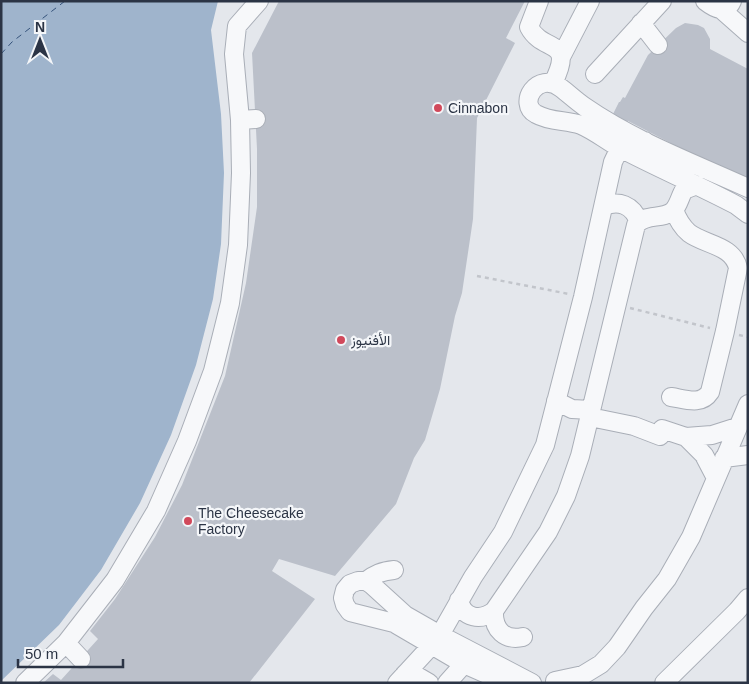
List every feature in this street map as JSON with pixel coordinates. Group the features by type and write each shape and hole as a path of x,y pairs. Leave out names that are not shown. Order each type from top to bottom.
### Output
{"street":[{"path":"26,683 66,643 115,580 156,511 188,441 212,370 230,303 238,245 241,173 248,120 234,54 237,26 259,1"},
{"path":"539,1 529,27 532,33 558,50 561,56 561,63 553,83"},
{"path":"561,56 590,1"},
{"path":"595,74 662,1"},
{"path":"705,1 715,9 730,4 746,31"},
{"path":"641,23 658,45"},
{"path":"748,188 645,141 580,103 553,83 545,82 537,85 532,90 529,106 533,113 542,117 580,125 621,148 736,205 748,214"},
{"path":"569,123 580,103"},
{"path":"401,678 436,640 459,600 504,532 545,445 613,162 621,148 628,143 645,141"},
{"path":"459,600 464,612 476,618 488,616 494,611 548,532 566,496 580,456 635,229 642,219 674,210 684,190 697,185"},
{"path":"602,207 622,203 633,210 639,222"},
{"path":"672,397 697,401 704,398 710,392 726,332 738,268 735,258 728,251 689,233 681,224 674,210"},
{"path":"556,401 572,409 624,424 686,437 712,435 738,427"},
{"path":"555,682 573,678 593,670 601,664 617,647 667,579 691,537 748,404"},
{"path":"686,437 704,455 716,478"},
{"path":"724,458 748,455"},
{"path":"394,570 383,571 366,581 350,584 345,590 344,598 345,606 350,612 401,626 532,683"},
{"path":"366,581 464,664 506,683"},
{"path":"381,620 391,603"},
{"path":"664,683 744,604"},
{"path":"494,611 495,625 504,635 516,638 523,637"},
{"path":"66,643 81,659"},
{"path":"447,683 464,664"},
{"path":"401,678 418,676 429,683"}],"water":[{"path":"1,1 218,1 211,30 221,114 224,173 221,244 213,299 196,365 171,435 140,503 101,570 59,625 1,681"}],"building":[{"name":"الأفنيوز","path":"279,1 525,1 506,38 515,43 477,118 473,219 462,293 455,316 440,389 425,440 414,458 396,504 335,576 279,559 272,571 315,599 249,683 43,683 53,674 61,680 98,639 90,631 115,599 155,537 182,485 225,376 246,283 257,207 257,149 252,53"},
{"path":"685,23 704,28 710,39 710,49 748,69 748,183 628,121 626,124 615,119 616,116 613,114 619,102 623,97 625,98 648,55 676,28"}],"ferry route":[{"path":"1,54 12,42 65,1"}],"place":[{"name":"Cinnabon","path":"438,108"},
{"name":"الأفنيوز","path":"341,340"},
{"name":"The Cheesecake Factory","path":"188,521"}]}
